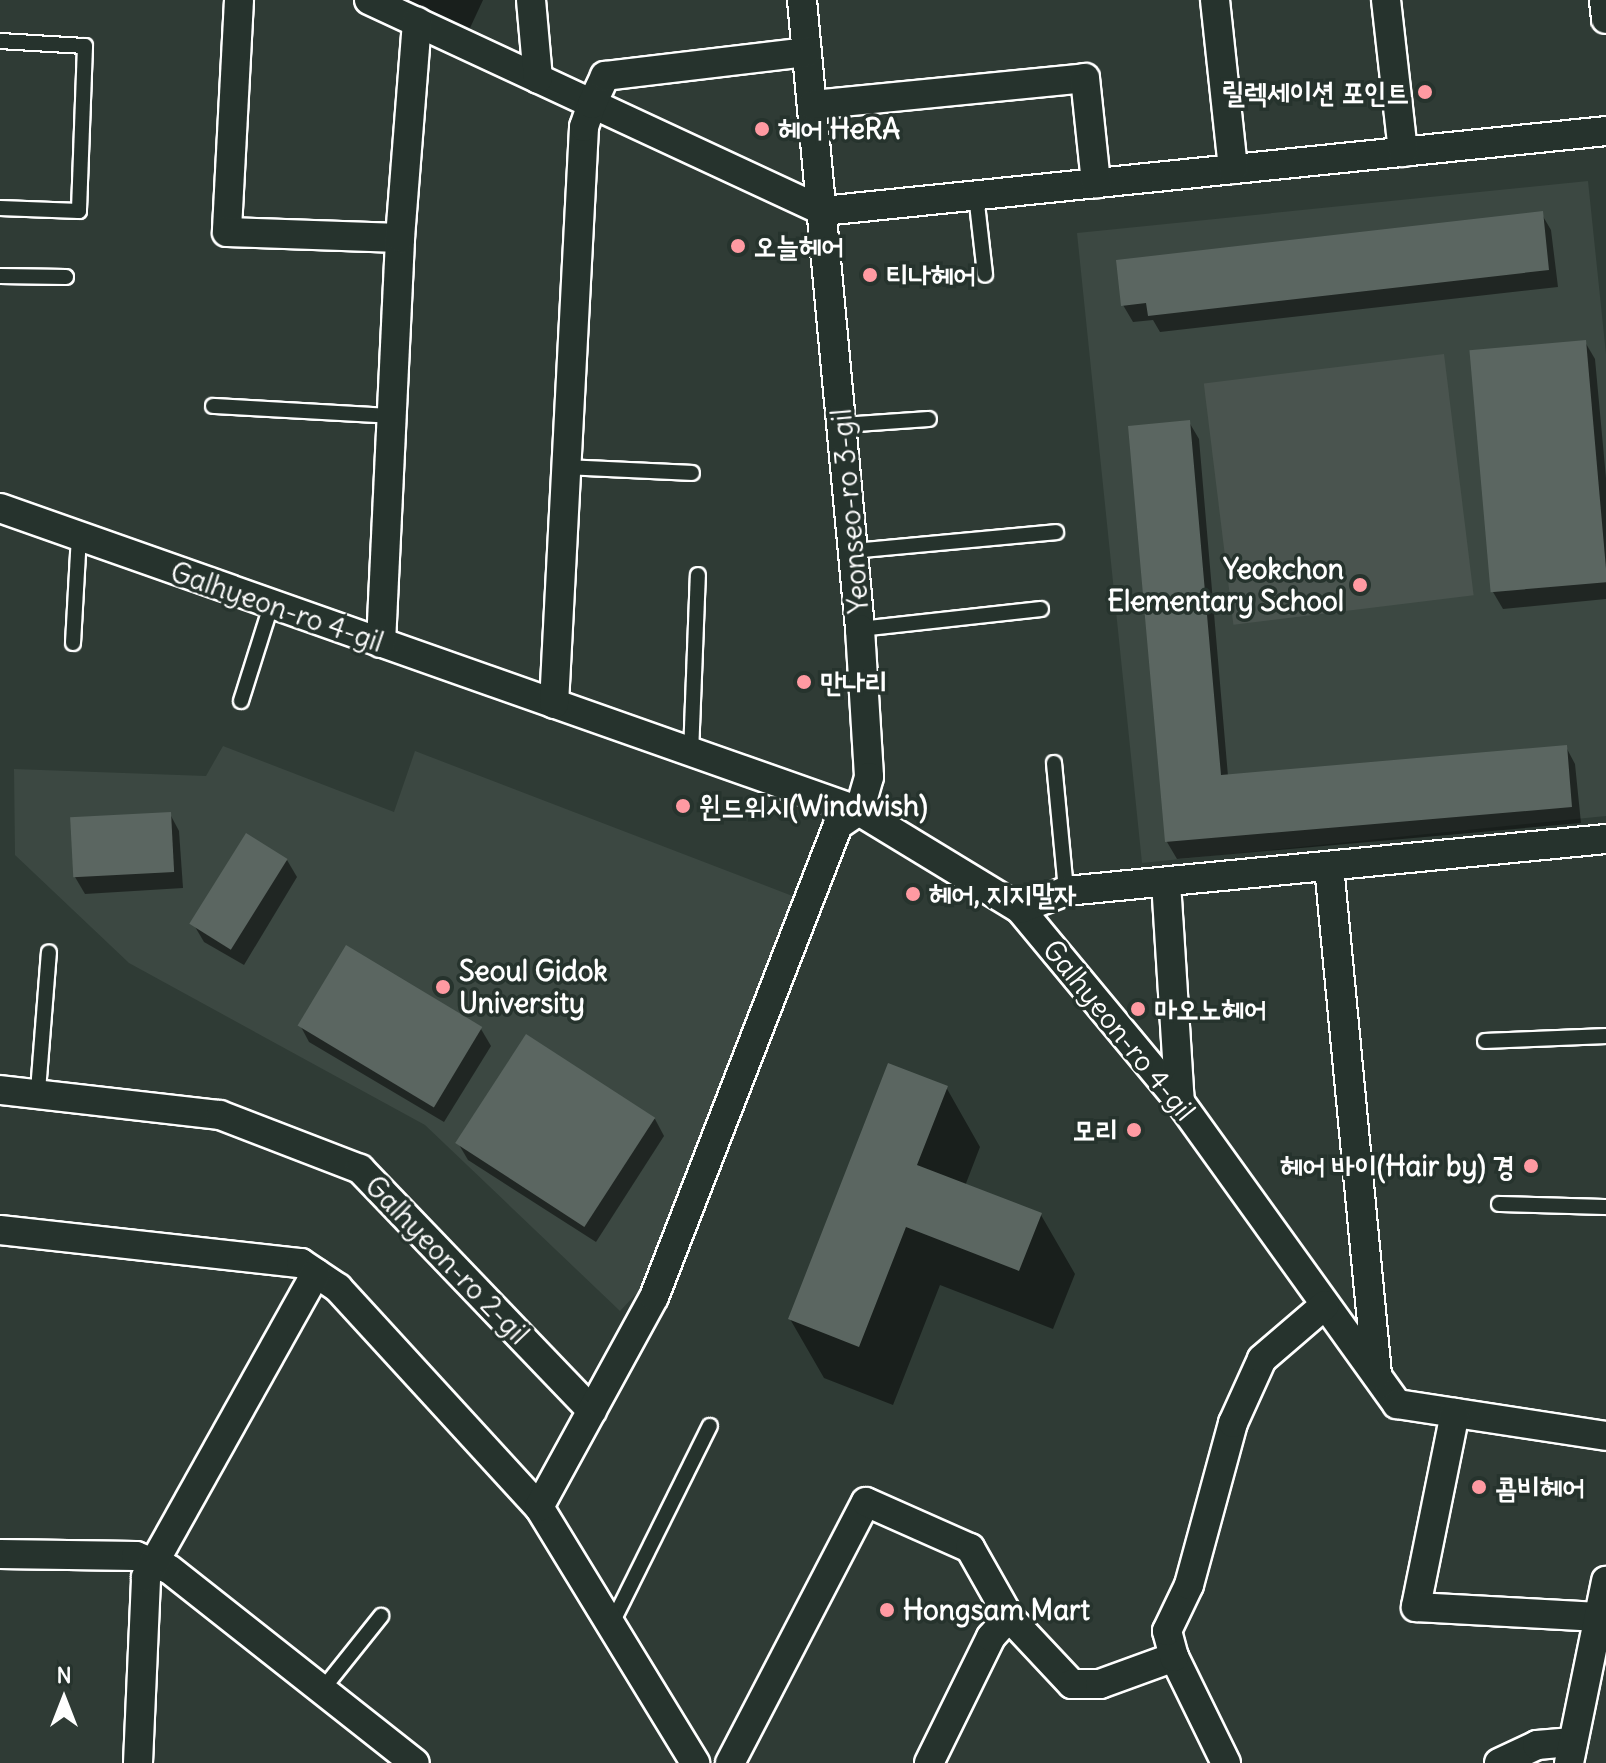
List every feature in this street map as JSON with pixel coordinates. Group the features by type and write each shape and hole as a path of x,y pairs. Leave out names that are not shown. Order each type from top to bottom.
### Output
{"street":[{"path":"239,0 227,232 400,238"},
{"path":"369,0 823,211 1606,131"},
{"path":"531,0 538,79"},
{"name":"Yeonseo-ro 3-gil","path":"802,0 860,629 869,777 859,811"},
{"path":"1215,0 1233,169"},
{"path":"1386,0 1403,152"},
{"path":"1604,0 1606,19"},
{"path":"381,643 400,238 417,22"},
{"path":"554,704 584,127 592,104 605,76 807,52"},
{"path":"812,105 1085,78 1096,183"},
{"name":"Galhyeon-ro 4-gil","path":"0,508 828,803 859,811 1020,909 1180,1102 1397,1404 1606,1436"},
{"path":"539,1507 654,1297 838,825 859,811"},
{"path":"1020,909 1066,891 1606,839"},
{"path":"1329,866 1377,1377"},
{"path":"1166,882 1180,1102"},
{"name":"Galhyeon-ro 2-gil","path":"0,1090 38,1091 220,1115 360,1169 592,1411"},
{"path":"0,1230 301,1263 338,1288 539,1507 695,1763"},
{"path":"138,1763 146,1577 153,1561 169,1543 316,1273"},
{"path":"1226,1763 1174,1657 1167,1631 1189,1585 1233,1423 1262,1359 1325,1305"},
{"path":"1455,1413 1416,1607 1599,1617"},
{"path":"730,1763 866,1502 970,1548 1009,1617 1072,1684 1100,1684 1174,1657"},
{"path":"0,1554 136,1556 153,1561 415,1763"},
{"path":"1499,1763 1537,1745 1571,1752 1606,1581"},
{"path":"929,1763 991,1637 1009,1617"}],"lane":[{"path":"0,41 85,46 79,211 0,208"},
{"path":"976,195 985,274"},
{"path":"0,276 66,277"},
{"path":"213,406 392,416"},
{"path":"842,425 929,419"},
{"path":"566,467 692,473"},
{"path":"853,551 1056,532"},
{"path":"73,643 79,537"},
{"path":"691,754 698,575"},
{"path":"241,701 271,606"},
{"path":"860,629 1041,609"},
{"path":"1054,763 1066,891"},
{"path":"38,1091 49,952"},
{"path":"1485,1041 1606,1036"},
{"path":"1499,1204 1606,1207"},
{"path":"612,1623 710,1426"},
{"path":"322,1690 381,1616"}],"shaded area":[{"name":"Yeokchon Elementary School","path":"1588,181 1606,354 1606,816 1142,863 1077,233"},
{"path":"1444,354 1474,595 1233,625 1204,383"},
{"path":"223,746 394,812 415,751 795,897 638,1292 620,1311 425,1125 129,963 15,855 14,769 206,776"}],"building":[{"path":"1543,211 1549,270 1148,316 1146,303 1121,306 1116,260"},
{"path":"1586,340 1606,582 1491,592 1469,350"},
{"path":"1190,420 1221,775 1567,745 1572,807 1165,842 1128,426"},
{"path":"171,812 174,872 73,877 70,817"},
{"path":"246,833 288,859 231,950 189,924"},
{"path":"346,945 482,1027 434,1107 298,1026"},
{"path":"526,1034 655,1118 584,1227 455,1143"},
{"path":"888,1063 948,1086 917,1165 1042,1213 1019,1271 906,1227 859,1347 788,1319"}],"place":[{"name":"릴렉세이션 포인트","path":"1425,92"},
{"name":"헤어 HeRA","path":"762,129"},
{"name":"오늘헤어","path":"738,246"},
{"name":"티나헤어","path":"870,275"},
{"name":"Yeokchon Elementary School","path":"1360,585"},
{"name":"만나리","path":"804,682"},
{"name":"윈드위시(Windwish)","path":"683,806"},
{"name":"헤어, 지지말자","path":"913,894"},
{"name":"Seoul Gidok University","path":"443,987"},
{"name":"마오노헤어","path":"1138,1009"},
{"name":"모리","path":"1134,1130"},
{"name":"헤어 바이(Hair by) 경","path":"1531,1166"},
{"name":"콤비헤어","path":"1479,1487"},
{"name":"Hongsam Mart","path":"887,1610"}]}
